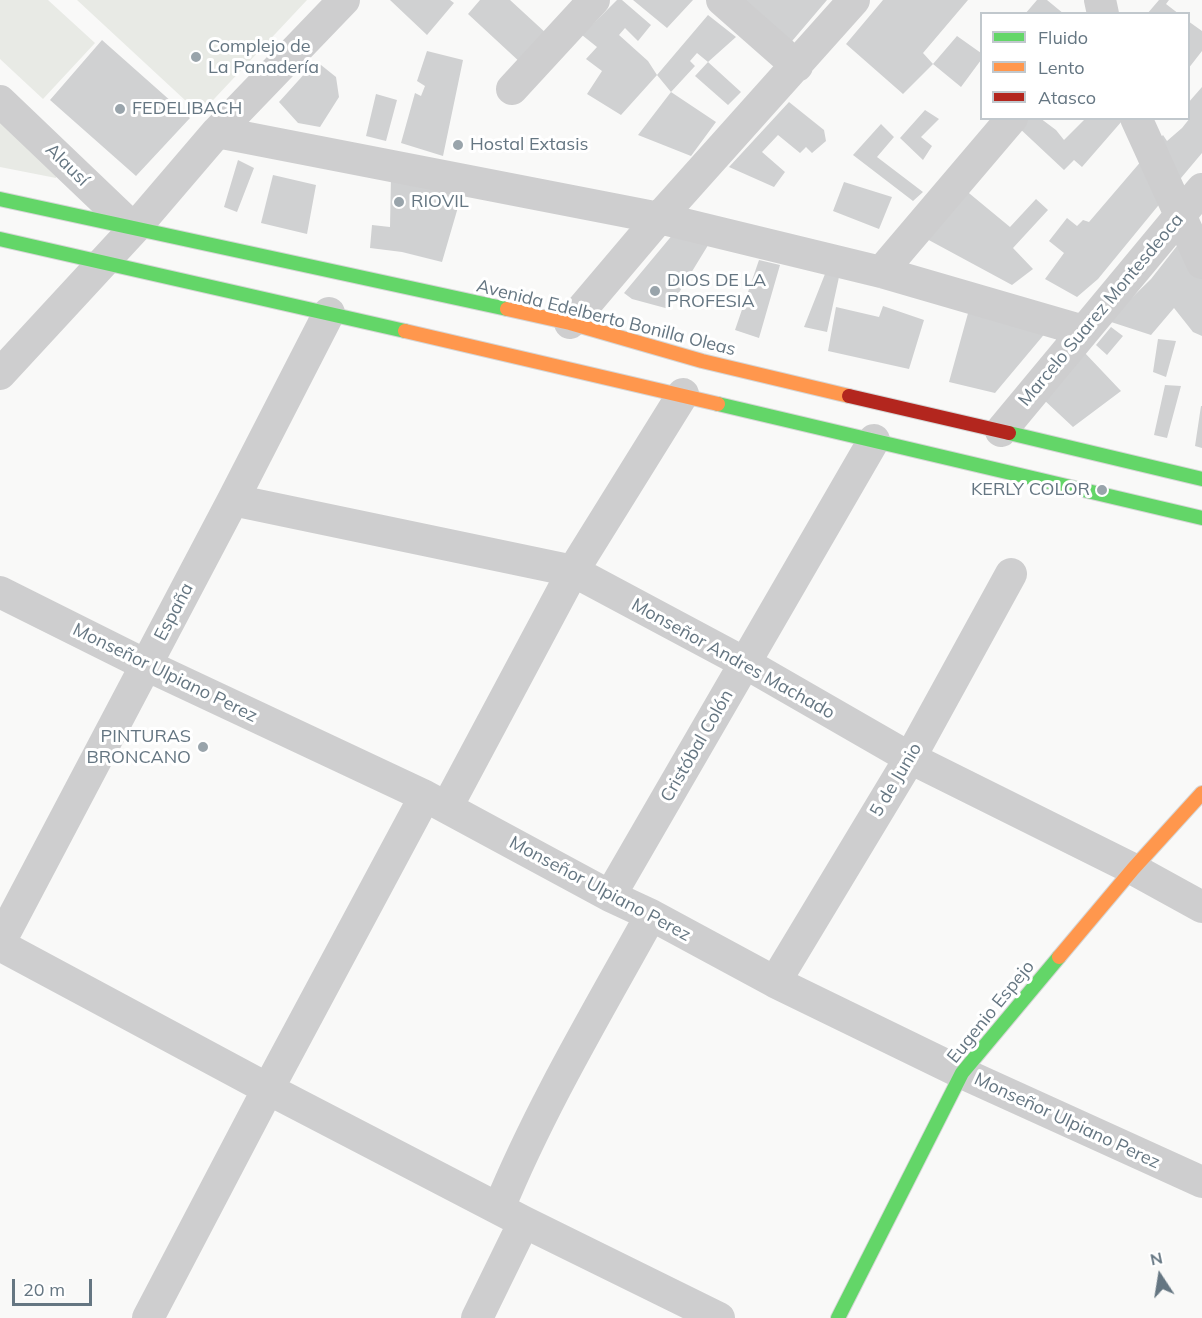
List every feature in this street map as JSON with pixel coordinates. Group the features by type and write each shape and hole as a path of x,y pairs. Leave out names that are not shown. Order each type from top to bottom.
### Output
{"main road":[{"name":"Avenida Edelberto Bonilla Oleas","path":"0,199 570,323 702,361 1202,479"},
{"path":"0,239 683,394 1202,518"},
{"name":"Eugenio Espejo","path":"838,1318 962,1073 1133,869 1202,793"}],"street":[{"path":"0,374 134,229 217,132 344,0"},
{"path":"512,89 594,0"},
{"path":"722,0 797,66"},
{"path":"570,323 659,218 854,0"},
{"name":"Alausí","path":"0,101 134,229"},
{"path":"881,272 1009,120"},
{"path":"1137,120 1202,263"},
{"path":"217,132 659,218 881,272 1084,331"},
{"name":"Marcelo Suarez Montesdeoca","path":"1001,431 1202,189"},
{"name":"España","path":"0,944 329,313"},
{"path":"148,1318 268,1089 573,571 683,394"},
{"name":"Cristóbal Colón","path":"610,896 874,440"},
{"name":"Monseñor Andres Machado","path":"233,500 573,571 745,663 910,758 1133,869 1202,907"},
{"name":"5 de Junio","path":"775,982 910,758 1011,574"},
{"name":"Monseñor Ulpiano Perez","path":"0,592 146,665 436,801 610,896 651,915 775,982 962,1073 1202,1182"},
{"path":"477,1318 511,1215 515,1169 560,1080 651,915"},
{"path":"0,944 268,1089 511,1215 719,1318"}],"shaded area":[{"path":"0,0 48,0 95,43 43,99 0,59"},
{"name":"Complejo de La Panadería","path":"77,0 307,0 200,114"},
{"path":"0,114 60,168 56,178 0,167"}],"building":[{"path":"390,0 450,0 454,3 427,35"},
{"path":"480,0 510,0 547,34 522,64 468,14"},
{"path":"617,0 622,0 651,25 638,41 625,28 619,35 648,61 657,75 621,115 587,94 602,71 586,59 597,47 582,35"},
{"path":"633,0 693,0 667,28"},
{"path":"743,0 827,0 787,47"},
{"path":"883,0 968,0 923,53 933,64 903,94 846,44"},
{"path":"1037,0 1047,0 1062,12 1027,12"},
{"path":"1159,0 1169,0 1166,4 1176,12 1149,12"},
{"path":"708,15 736,37 708,62 697,53 690,61 695,66 671,92 657,75"},
{"path":"1190,22 1202,31 1202,51 1190,66"},
{"path":"957,36 980,52 980,61 961,87 933,64"},
{"name":"FEDELIBACH","path":"102,40 190,118 136,176 50,100"},
{"path":"427,51 463,60 443,156 401,143 415,93 421,96 425,86 417,81"},
{"path":"316,61 336,77 339,97 320,127 298,123 279,102"},
{"path":"708,62 741,92 728,105 695,76"},
{"path":"1202,87 1202,153 1181,178 1172,177 1158,140 1163,135 1167,141 1190,120 1190,101"},
{"path":"671,92 716,122 691,156 638,135"},
{"path":"376,94 397,100 386,141 366,136"},
{"path":"789,102 824,130 826,141 812,153 806,147 800,153 778,135 762,152 785,172 774,187 729,167"},
{"path":"925,110 939,119 921,137 932,146 923,160 900,138"},
{"path":"1022,120 1043,120 1056,130 1064,140 1084,120 1122,120 1082,167 1074,160 1064,170 1017,126"},
{"path":"881,124 894,137 877,157 923,192 913,201 853,155"},
{"path":"1143,159 1162,201 1098,279 1077,297 1045,279 1064,253 1049,241 1067,218 1077,226 1083,220 1089,222"},
{"path":"238,160 254,168 237,212 224,207"},
{"path":"273,175 316,185 307,234 261,223"},
{"path":"391,176 463,190 442,262 402,252 370,248 372,225 390,227"},
{"path":"844,182 892,197 879,229 833,211"},
{"path":"964,189 1010,227 1036,199 1048,210 1013,248 1033,269 1012,285 925,238"},
{"path":"674,233 710,242 669,309 632,299 624,293"},
{"path":"1184,237 1202,277 1202,336 1193,332 1174,308 1151,335 1108,321 1151,279"},
{"path":"759,260 780,265 759,338 735,330"},
{"path":"825,274 839,277 827,332 804,327"},
{"path":"883,306 924,320 909,369 828,351 836,307 879,317"},
{"path":"970,306 1047,331 995,393 949,382"},
{"path":"1111,327 1123,336 1107,355 1096,345"},
{"path":"1158,339 1176,341 1166,377 1153,372"},
{"path":"1084,352 1121,391 1073,427 1043,399"},
{"path":"1165,385 1181,386 1167,438 1154,435"},
{"path":"1202,406 1202,448 1195,446"}],"traffic: fast":[{"path":"0,199 507,309"},
{"path":"0,239 405,331"},
{"path":"718,404 1202,518"},
{"path":"1009,433 1202,479"},
{"path":"838,1318 962,1073 1059,957"}],"traffic: slow":[{"path":"507,309 570,323 702,361 849,396"},
{"path":"405,331 718,404"},
{"path":"1059,957 1133,869 1202,793"}],"traffic: jam":[{"path":"849,396 1009,433"}],"place":[{"name":"Complejo de La Panadería","path":"196,57"},
{"name":"FEDELIBACH","path":"120,109"},
{"name":"Hostal Extasis","path":"458,145"},
{"name":"RIOVIL","path":"399,202"},
{"name":"DIOS DE LA PROFESIA","path":"655,291"},
{"name":"KERLY COLOR","path":"1102,490"},
{"name":"PINTURAS BRONCANO","path":"203,747"}]}
